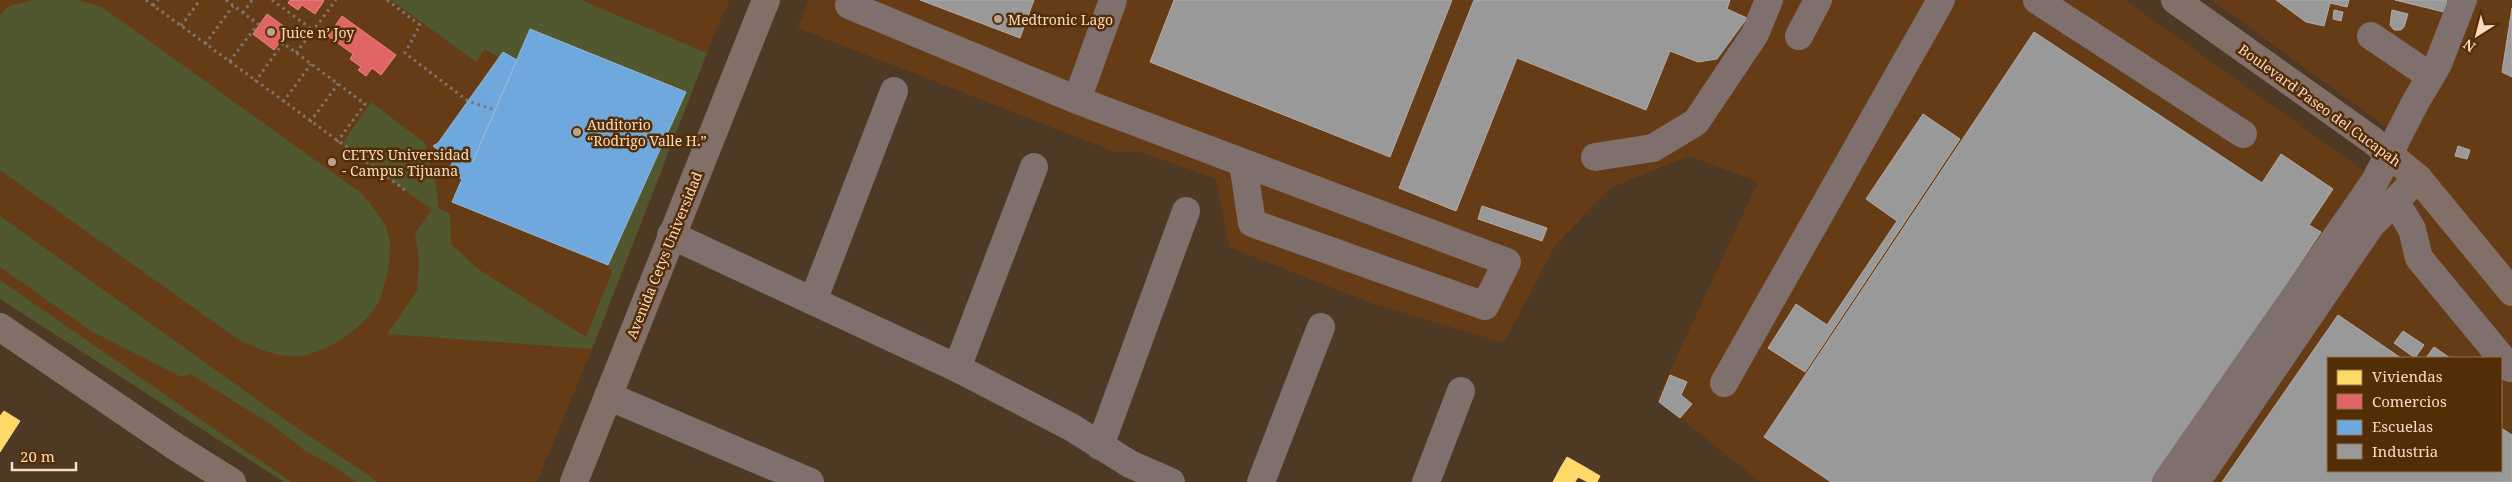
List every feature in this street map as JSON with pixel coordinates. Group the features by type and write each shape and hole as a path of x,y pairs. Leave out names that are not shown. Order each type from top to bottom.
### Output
{"main road":[{"name":"Avenida Cetys Universidad","path":"574,482 766,0"},
{"name":"Boulevard Paseo del Cucapah","path":"2175,0 2389,154 2418,178 2512,292"},
{"path":"0,327 176,447 232,482"}],"street":[{"path":"1077,100 1113,0"},
{"path":"1594,157 1653,148 1696,122 1755,34 1769,0"},
{"path":"1798,36 1818,0"},
{"path":"1724,383 1941,0"},
{"path":"2037,0 2243,134"},
{"path":"2166,482 2375,181 2438,64 2463,0"},
{"path":"849,6 1077,100 1243,162 1507,262 1485,306 1252,223 1243,162"},
{"path":"2371,36 2430,76"},
{"path":"813,301 894,91"},
{"path":"957,368 1034,167"},
{"path":"2196,482 2371,225 2418,178"},
{"path":"2394,201 2412,229 2419,258 2501,357"},
{"path":"1100,446 1186,211"},
{"path":"671,236 957,368 1071,427 1130,464 1171,482"},
{"path":"1261,482 1321,327"},
{"path":"2502,358 2510,368 2512,367"},
{"path":"1426,482 1461,390"},
{"path":"608,396 810,482"}],"path":[{"path":"146,0 255,82 405,190"},
{"path":"153,6 158,0"},
{"path":"181,26 200,0"},
{"path":"226,0 258,24 230,62"},
{"path":"243,12 252,0"},
{"path":"272,0 313,30"},
{"path":"296,53 336,0"},
{"path":"387,0 420,25 405,53 468,100 495,110"},
{"path":"205,44 233,6"},
{"path":"255,82 283,43 312,64 365,104 337,142"},
{"path":"283,102 312,64"},
{"path":"310,122 338,84"}],"shaded area":[{"name":"CETYS Universidad - Campus Tijuana","path":"0,0 730,0 718,25 600,330 537,482 284,482 0,299"},
{"path":"809,0 2125,0 2374,178 2408,143 2212,0 2512,0 2512,482 1760,482 1657,399 1758,182 1689,156 1610,188 1555,246 1504,343 1371,303 1229,247 1216,179 1141,152 1115,152 798,28"}],"green space":[{"path":"33,0 77,0 102,7 361,193 383,222 390,242 383,292 370,315 350,334 338,342 312,353 287,356 267,352 236,338 0,170 0,15 9,6"},
{"path":"391,0 581,0 707,53 592,349 387,334 417,291 419,259 415,233 432,210 342,144 371,102 425,143 436,186 439,208 450,214 451,244 478,269 586,337 612,272 608,265 686,92 531,29 517,60 503,52 499,58 485,49 476,62"},
{"path":"0,216 294,426 370,476 376,482 356,482 330,464 305,451 272,425 190,374 181,377 91,331 0,267"},
{"path":"0,280 291,482 284,482 0,299"}],"building: Viviendas":[{"path":"4,411 20,421 0,452 0,416"},
{"path":"1567,457 1583,466 1578,477 1561,467"},
{"path":"1583,466 1600,476 1597,482 1588,482 1578,477"},
{"path":"1561,467 1578,477 1575,482 1553,482"}],"building: Comercios":[{"path":"290,0 324,1 315,14 302,5 298,10 288,3"},
{"name":"Juice n’ Joy","path":"267,14 289,30 274,50 253,34"},
{"path":"342,16 396,55 381,75 372,68 366,76 358,70 361,67 350,59 353,54 328,36"}],"building: Escuelas":[{"name":"Auditorio “Rodrigo Valle H.”","path":"530,29 686,92 608,265 452,202 462,179 448,173 456,154 473,161"},
{"path":"503,52 517,60 473,161 456,154 453,162 433,146 438,143"}],"building: Industria":[{"name":"Medtronic Lago","path":"920,0 1034,0 1020,38"},
{"path":"1174,0 1452,0 1390,157 1150,62"},
{"path":"1474,0 1730,0 1727,9 1747,18 1717,59 1698,62 1670,51 1646,110 1517,58 1456,211 1399,188"},
{"path":"2276,0 2349,0 2347,7 2330,3 2324,26 2306,22"},
{"path":"2395,0 2447,0 2444,12"},
{"path":"2512,8 2512,77 2502,72"},
{"path":"2334,10 2343,12 2341,21 2333,19"},
{"path":"2392,10 2408,14 2404,27 2401,30 2394,30 2390,25"},
{"path":"2034,32 2262,183 2281,154 2333,189 2309,225 2321,232 2154,482 1831,482 1764,437"},
{"path":"1923,114 1960,139 1805,372 1768,348 1796,304 1827,325 1897,221 1866,199"},
{"path":"2458,146 2470,150 2467,159 2455,156"},
{"path":"1482,206 1547,228 1542,241 1478,219"},
{"path":"2338,315 2400,357 2327,357 2327,472 2502,472 2502,429 2512,435 2512,482 2222,482"},
{"path":"2403,331 2424,345 2416,357 2414,357 2394,343"},
{"path":"2434,347 2449,357 2427,357"},
{"path":"1670,375 1687,382 1681,395 1692,404 1680,418 1659,402"}],"place":[{"name":"Medtronic Lago","path":"998,19"},
{"name":"Juice n’ Joy","path":"271,32"},
{"name":"Auditorio “Rodrigo Valle H.”","path":"577,132"},
{"name":"CETYS Universidad - Campus Tijuana","path":"332,162"}]}
